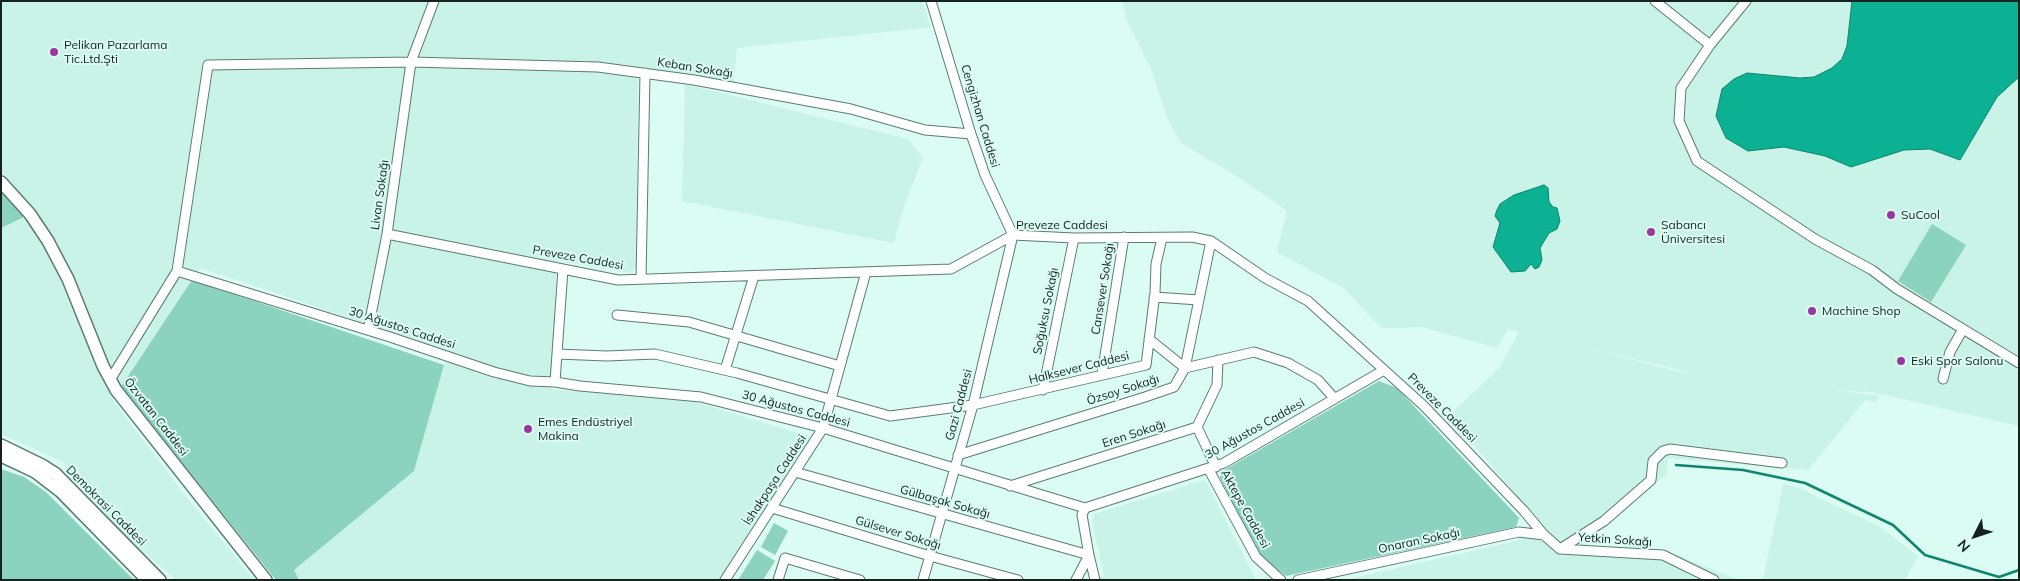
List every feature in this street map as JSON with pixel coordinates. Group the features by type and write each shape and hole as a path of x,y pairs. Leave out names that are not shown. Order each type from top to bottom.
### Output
{"main road":[{"name":"Özvatan Caddesi","path":"1,182 30,214 48,240 68,279 110,380 124,401 266,580"},
{"name":"Demokrasi Caddesi","path":"1,445 56,474 160,580"},
{"name":"Demokrasi Caddesi","path":"1,456 35,472 61,492 147,580"}],"street":[{"name":"Livan Sokağı","path":"368,330 387,234 411,62 434,1"},
{"name":"Cengizhan Caddesi","path":"932,1 985,175 1013,235"},
{"path":"1655,1 1710,45"},
{"path":"1746,1 1710,45 1681,88 1679,120 1697,161 1814,240 1872,270 1897,289 2019,362"},
{"name":"Keban Sokağı","path":"176,271 208,65 411,62 598,67 694,80 851,109 925,130 971,134"},
{"path":"641,279 645,73"},
{"name":"Preveze Caddesi","path":"387,234 618,280 950,269 1013,235 1074,238 1192,237 1211,240 1265,278 1308,301 1424,406 1524,511 1544,535"},
{"name":"Gazi Caddesi","path":"923,580 973,404 1013,235"},
{"name":"Cansever Sokağı","path":"1102,374 1124,237"},
{"name":"Soğuksu Sokağı","path":"1043,390 1074,238"},
{"name":"Halksever Caddesi","path":"830,400 890,416 973,404 1043,390 1102,374 1146,365 1156,264 1162,238"},
{"path":"1185,368 1211,240"},
{"path":"555,382 563,269"},
{"path":"110,380 176,271"},
{"name":"30 Ağustos Caddesi","path":"176,271 368,330 494,372 530,381 701,397 823,428 1085,508 1213,468 1384,370"},
{"name":"İshakpaşa Caddesi","path":"725,580 823,428 866,272"},
{"path":"725,370 754,276"},
{"path":"1154,297 1199,300"},
{"path":"617,315 689,322 840,366"},
{"path":"1942,379 1950,352 1963,329"},
{"path":"1149,339 1185,368"},
{"path":"1185,368 1254,352 1288,363 1318,380 1334,398"},
{"path":"557,354 655,354 725,370 830,400"},
{"path":"1197,427 1217,385 1218,360"},
{"name":"Özsoy Sokağı","path":"958,455 1174,386 1185,368"},
{"name":"Aktepe Caddesi","path":"1197,427 1213,468 1256,557 1281,580"},
{"name":"Eren Sokağı","path":"1010,486 1197,427"},
{"path":"1560,549 1604,521 1651,480 1653,461 1663,451 1670,449 1782,463"},
{"name":"Gülbaşak Sokağı","path":"795,472 1089,555"},
{"name":"Gülsever Sokağı","path":"772,508 930,556 1018,580"},
{"path":"1085,508 1082,515 1095,580"},
{"name":"Onaran Sokağı","path":"1298,580 1519,532 1544,535"},
{"name":"Yetkin Sokağı","path":"1544,535 1560,549 1663,555 1714,580"},
{"path":"1076,580 1089,555"},
{"path":"778,580 786,558 860,580"}],"shaded area":[{"path":"1,1 922,1 931,27 737,48 734,82 638,75 636,268 631,273 557,261 551,389 693,401 810,437 722,580 299,580 293,570 414,471 448,351 201,268 113,400 180,489 254,580 176,580 120,531 63,462 1,434 1,228 26,216 41,216 1,174"},
{"name":"Sabancı Üniversitesi","path":"1122,1 2019,1 2019,426 1872,392 1834,390 1879,396 1877,402 1865,400 1808,470 1668,458 1667,474 1582,544 1677,555 1739,580 1345,580 1516,541 1538,520 1449,416 1500,367 1519,332 1508,329 1497,348 1422,327 1381,328 1345,289 1277,252 1287,211 1246,182 1181,143 1167,117 1152,71 1126,18","holes":["1564,342 1697,374 1680,372"]},
{"path":"1852,1 2019,1 2019,77 1997,97 1960,160 1930,149 1904,150 1851,167 1825,156 1784,147 1748,151 1726,138 1716,116 1722,89 1734,79 1747,73 1800,78 1814,77 1832,68 1842,59 1847,46"},
{"path":"685,84 908,139 923,158 904,206 894,243 682,201"},
{"path":"1544,185 1548,188 1549,202 1553,207 1557,208 1560,221 1557,229 1549,233 1540,248 1542,260 1539,267 1535,269 1531,264 1525,271 1511,272 1493,247 1500,223 1495,216 1497,210 1500,204 1514,195"},
{"path":"1,191 26,216 1,228"},
{"path":"1932,224 1966,245 1931,302 1898,281"},
{"path":"192,280 444,365 414,471 294,570 299,580 276,580 121,387"},
{"path":"1379,381 1397,388 1519,518 1516,527 1286,576 1259,555 1220,478 1221,472"},
{"path":"1,469 24,477 46,492 134,580 1,580"},
{"path":"1205,480 1256,580 1094,580 1104,576 1093,525 1094,514"},
{"path":"1783,484 1797,487 1880,527 1918,556 1905,580 1763,580"},
{"path":"774,523 788,531 775,555 761,547"},
{"path":"757,550 775,561 763,580 738,580"}],"waterway":[{"path":"1676,465 1743,470 1805,483 1893,525 1925,555 1999,577 2019,570"}],"place":[{"name":"Pelikan Pazarlama Tic.Ltd.Şti","path":"54,52"},
{"name":"SuCool","path":"1891,215"},
{"name":"Sabancı Üniversitesi","path":"1651,232"},
{"name":"Machine Shop","path":"1812,311"},
{"name":"Eski Spor Salonu","path":"1901,361"},
{"name":"Emes Endüstriyel Makina","path":"528,429"}]}
